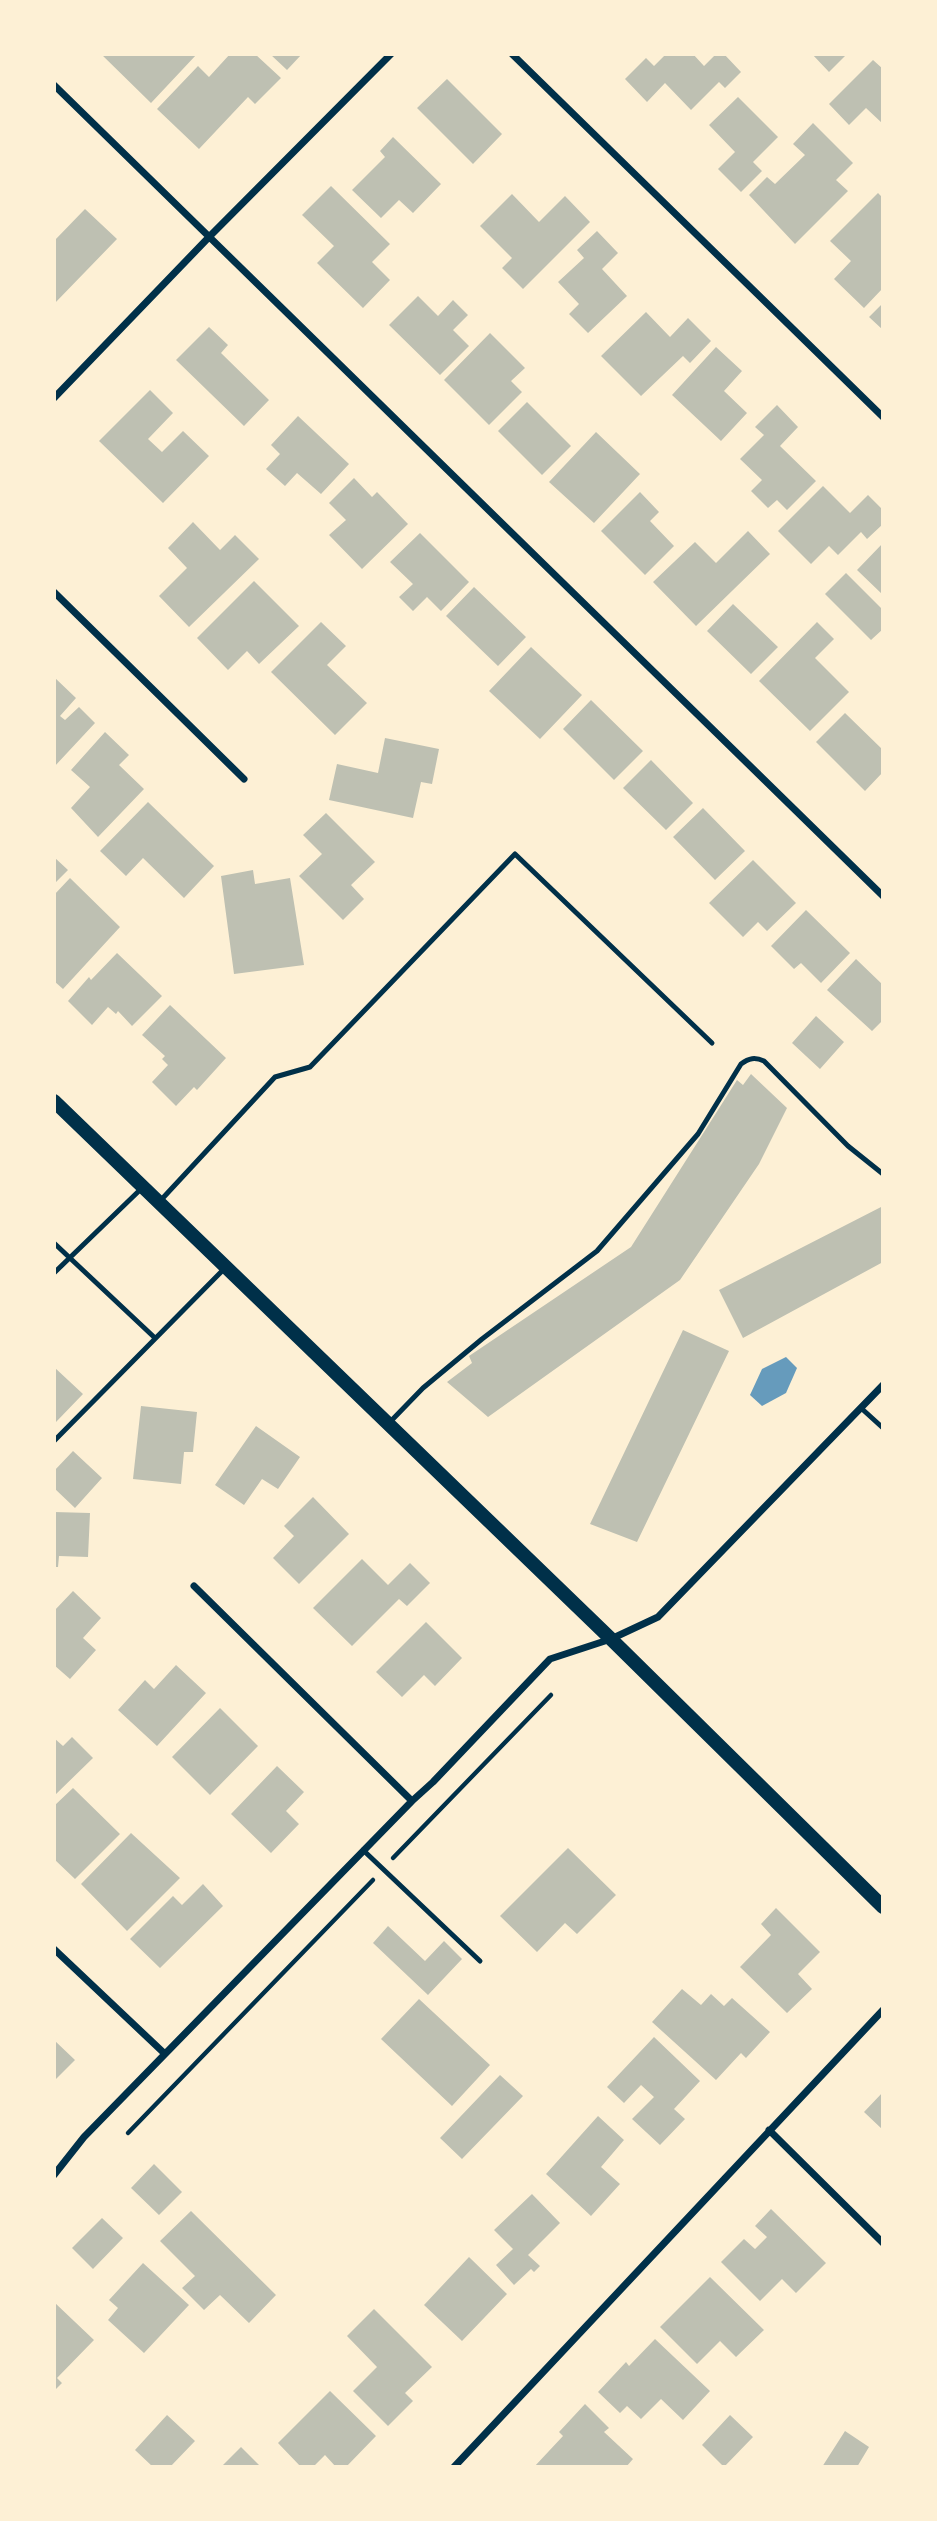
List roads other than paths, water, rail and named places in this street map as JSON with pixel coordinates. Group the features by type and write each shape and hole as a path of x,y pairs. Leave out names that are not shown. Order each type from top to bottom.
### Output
{"main road":[{"path":"54,1101 611,1639 883,1907"}],"street":[{"path":"54,398 391,54"},
{"path":"512,54 883,417"},
{"path":"54,85 883,896"},
{"path":"54,592 244,779"},
{"path":"54,2175 84,2137 550,1659 611,1639 658,1617 883,1385"},
{"path":"194,1586 412,1801"},
{"path":"54,1949 166,2054"},
{"path":"454,2467 883,2010"},
{"path":"769,2130 883,2243"}],"lane":[{"path":"158,1202 275,1077 310,1067 515,854 712,1043"},
{"path":"388,1425 423,1388 597,1251 698,1134 747,1059 764,1061 848,1146 883,1174"},
{"path":"54,1273 143,1187"},
{"path":"54,1243 155,1338"},
{"path":"54,1441 226,1267"},
{"path":"861,1408 883,1429"},
{"path":"363,1850 480,1961"}],"water":[{"path":"786,1357 797,1368 786,1393 762,1406 750,1395 762,1369"}]}
